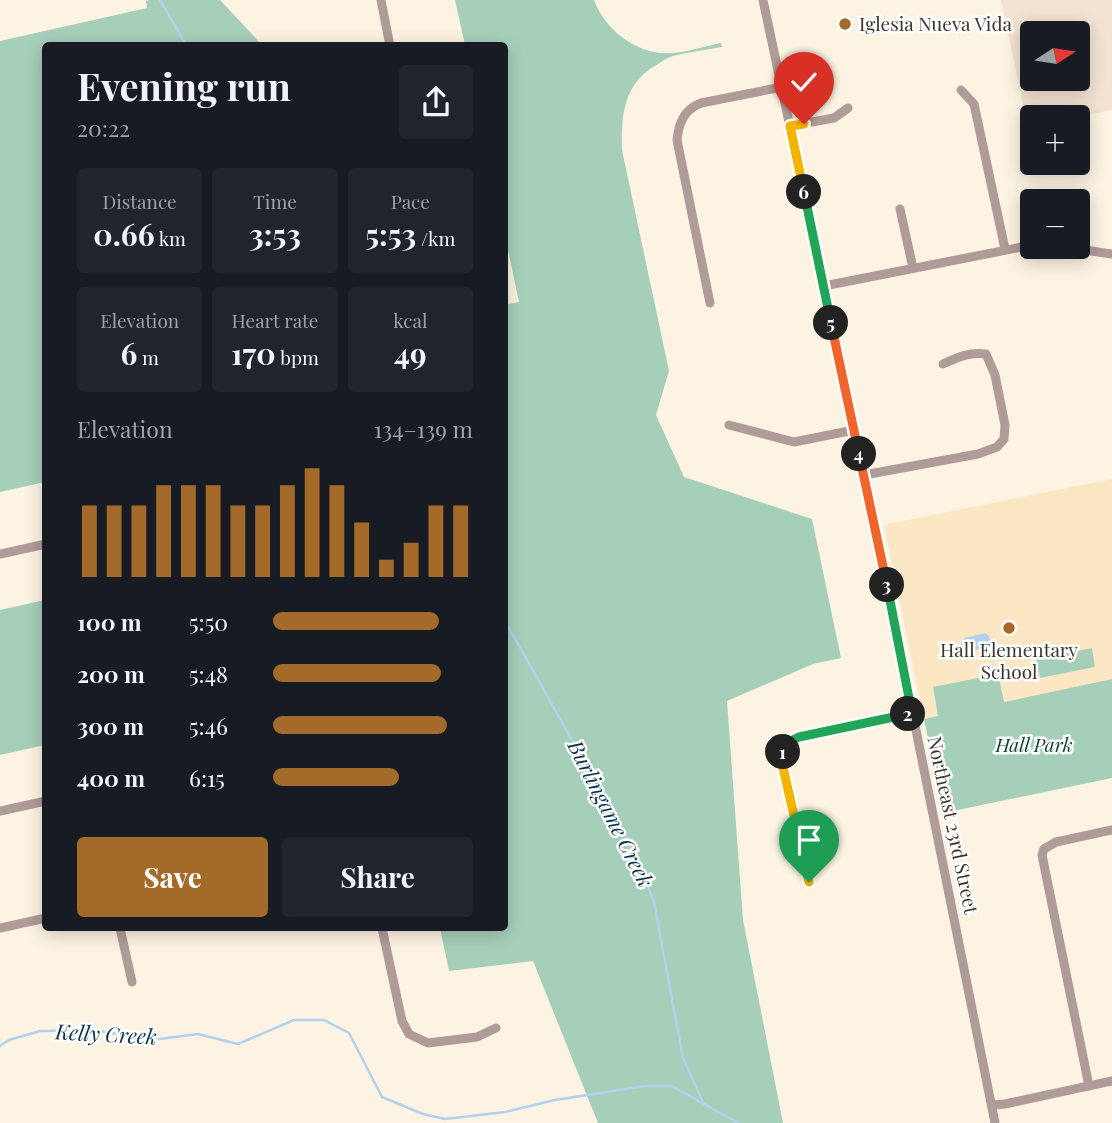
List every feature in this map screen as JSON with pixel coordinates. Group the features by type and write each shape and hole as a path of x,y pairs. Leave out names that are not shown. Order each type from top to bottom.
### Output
{"street":[{"path":"381,0 389,42"},
{"name":"Northeast 23rd Street","path":"763,0 864,475 995,1123"},
{"path":"710,303 677,140 678,128 691,108 701,103 782,87"},
{"path":"961,90 974,104 1005,249"},
{"path":"790,126 834,118 848,108"},
{"path":"900,209 913,268"},
{"path":"824,286 1020,247"},
{"path":"1090,251 1112,254"},
{"path":"864,475 978,454 997,447 1004,439 1005,425 995,375 986,354 962,355 943,364"},
{"path":"730,425 794,442 854,430"},
{"path":"0,554 42,545"},
{"path":"809,882 782,763 787,743 799,737 912,713"},
{"path":"0,811 42,802"},
{"path":"1089,1086 1043,864 1044,849 1056,842 1112,830"},
{"path":"0,928 42,919"},
{"path":"121,931 132,982"},
{"path":"383,931 402,1021 409,1034 428,1043 477,1037 496,1028"},
{"path":"992,1105 1112,1081"}],"shaded area":[{"path":"1001,0 1112,0 1112,110 1090,115 1090,105 1023,105 1020,91 1090,91 1090,21 1020,21 1020,90"},
{"name":"Hall Elementary School","path":"1112,479 1112,679 924,719 884,525"}],"green space":[{"path":"220,0 259,42 42,42 42,483 0,492 0,41 147,8 146,1"},
{"path":"455,0 594,0 615,31 624,39 647,50 672,53 721,43 722,47 670,57 653,67 635,83 623,115 622,150 669,371 656,415 684,477 812,519 841,658 813,664 727,701 743,920 783,1123 598,1123 533,961 449,971 441,931 508,931 508,304 519,302 508,250 508,42 464,42"},
{"path":"42,601 42,746 0,755 0,610"},
{"path":"1092,648 1095,667 1040,678 1036,659"},
{"name":"Hall Park","path":"998,674 1004,702 1112,679 1112,778 943,813 924,719 938,716 933,687"}],"water":[{"path":"985,633 991,642 988,647 968,652 963,649 961,642 964,638"}],"waterway":[{"name":"Burlingame Creek","path":"160,0 185,42"},
{"name":"Burlingame Creek","path":"508,626 631,845 654,902 683,1058 702,1100"},
{"name":"Kelly Creek","path":"0,1046 9,1040 40,1031 94,1030 152,1040 198,1034 238,1044 294,1020 324,1020 349,1033 382,1097 423,1114 445,1119 505,1112 555,1100 645,1086 672,1086 738,1123"}],"place":[{"name":"Iglesia Nueva Vida","path":"845,24"},
{"name":"Hall Elementary School","path":"1009,628"}],"route":[{"path":"804,124 790,126 912,713 799,737 787,743 782,763 809,882"}]}
